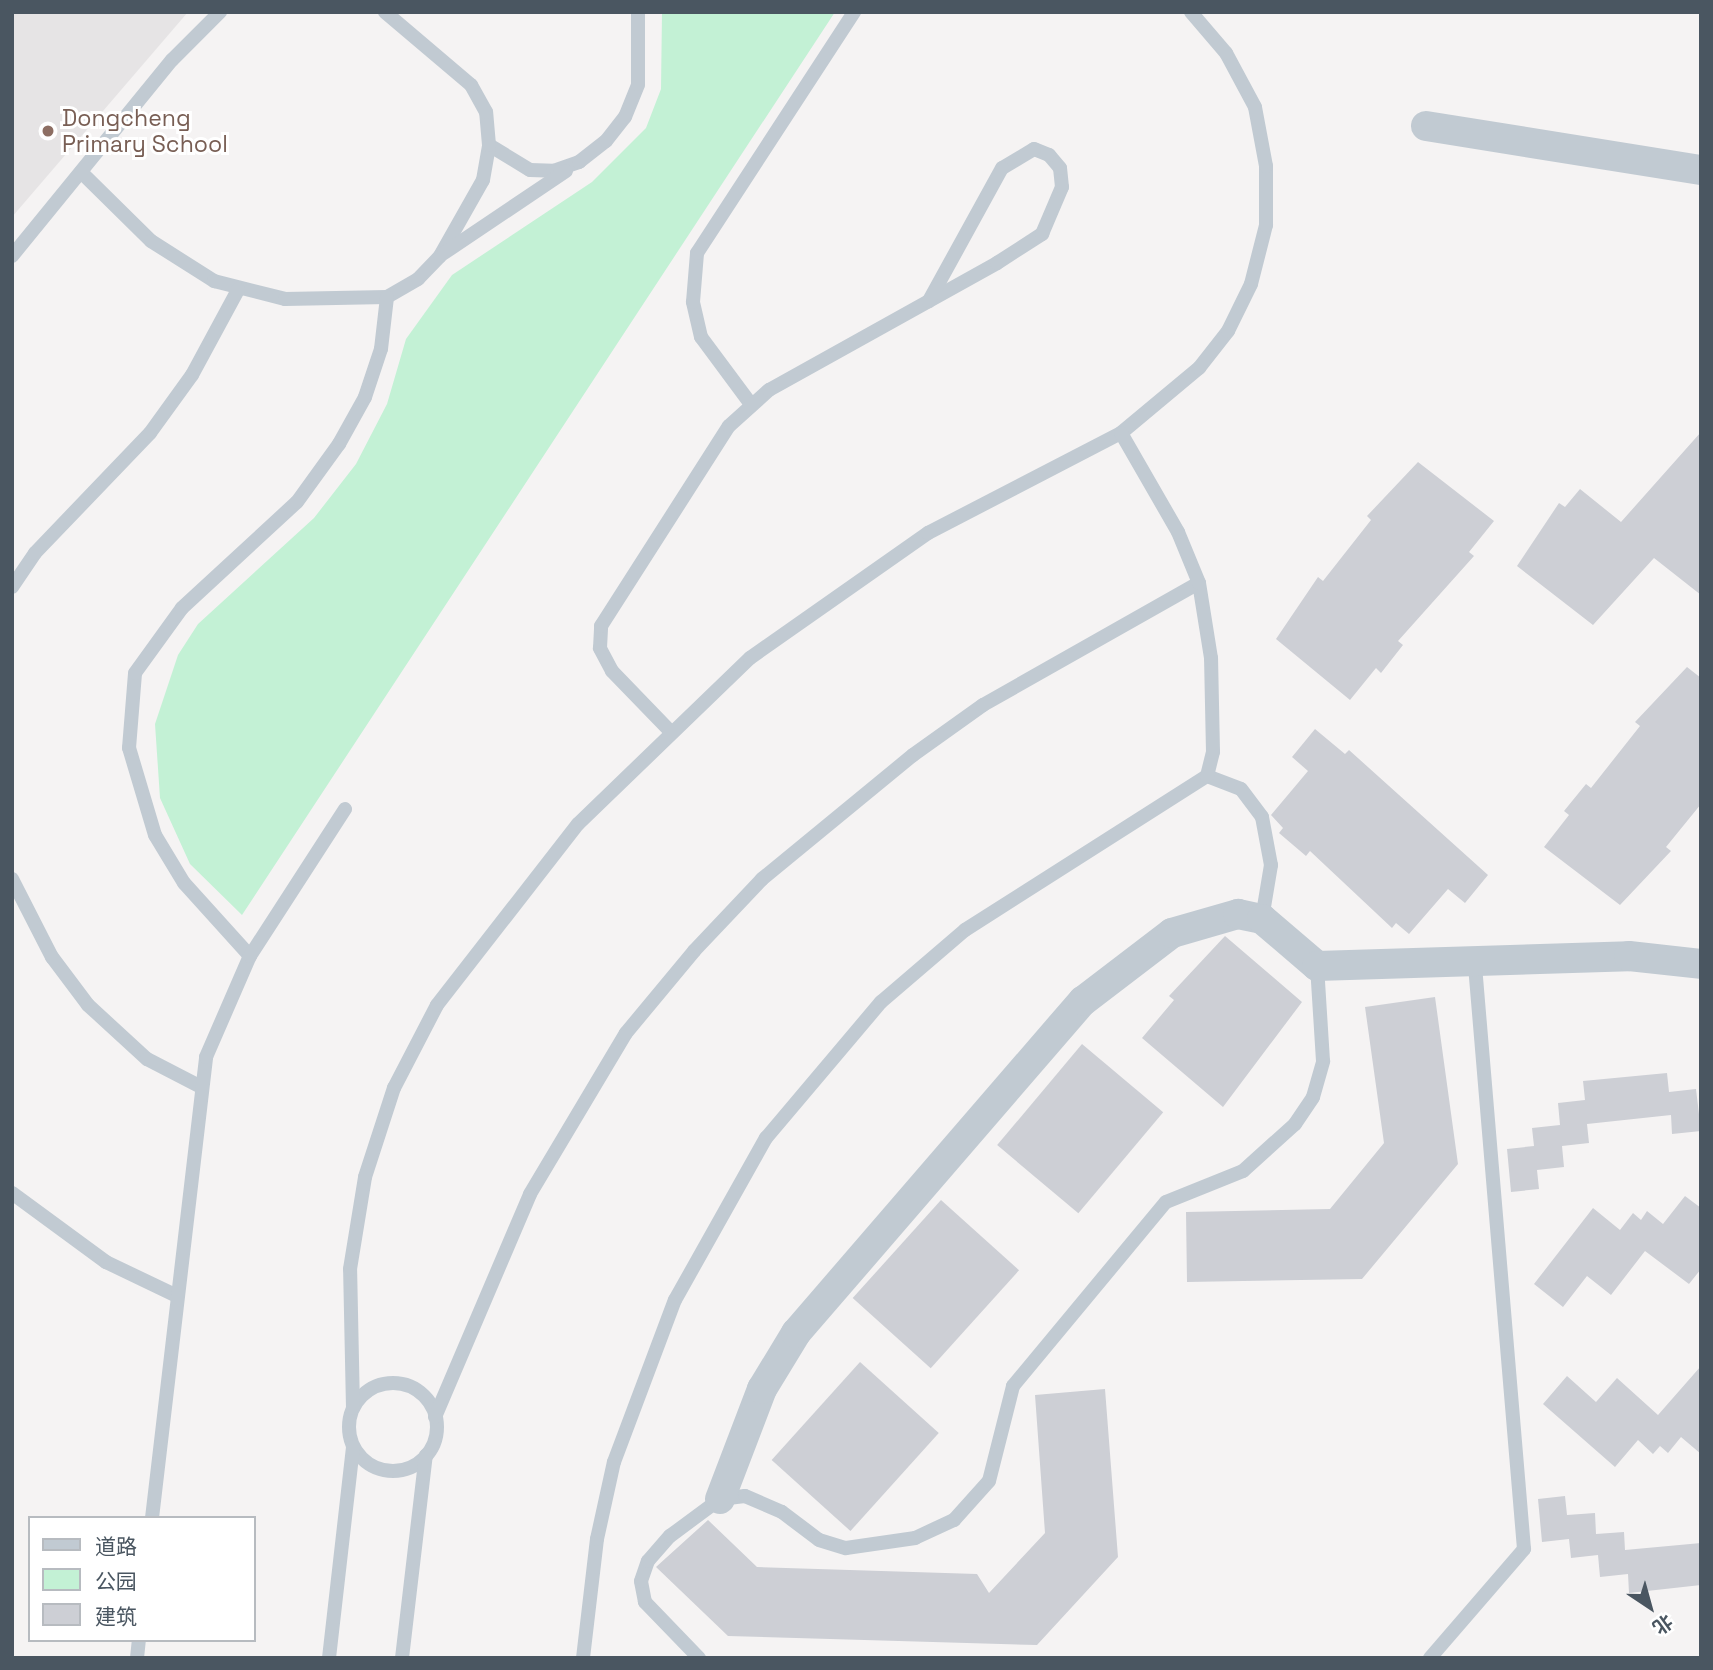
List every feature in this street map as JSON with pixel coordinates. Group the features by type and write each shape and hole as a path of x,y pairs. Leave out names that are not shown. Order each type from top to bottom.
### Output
{"street":[{"path":"1426,126 1701,170"},
{"path":"720,1499 762,1388 789,1342 1083,1001 1172,933 1238,914 1262,919 1317,966 1475,965 1629,956 1701,964"}],"lane":[{"path":"12,256 220,12"},
{"path":"385,12 471,85 486,112 489,145 483,180 440,256"},
{"path":"750,404 701,337 693,302 697,253 854,12"},
{"path":"329,1658 353,1447 350,1269 365,1177 394,1088 437,1005 492,930 578,824 669,730 750,658 871,570 1023,479 1121,433 1199,368 1228,331 1251,284 1266,225 1266,166 1255,107 1226,53 1191,12"},
{"path":"81,172 187,270 238,290 285,299 387,297 418,279 440,256 579,162 625,117 638,84 638,13"},
{"path":"489,145 530,170 579,162"},
{"path":"669,730 612,671 600,648 601,626 750,404 929,301 1042,234 1062,187 1060,167 1049,155 1034,149 1002,168 929,301"},
{"path":"12,587 35,552 150,433 192,375 238,290"},
{"path":"250,956 184,883 155,835 129,748 135,673 174,617 296,502 339,444 365,397 387,297"},
{"path":"583,1658 597,1539 614,1462 675,1300 766,1138 881,1002 965,930 1207,776 1213,752 1211,659 1199,583 1121,433"},
{"path":"402,1658 426,1455 435,1417 530,1194 626,1033 694,951 762,879 912,755 983,705 1199,583"},
{"path":"1207,776 1241,789 1262,817 1271,865 1262,919"},
{"path":"152,1516 201,1087 219,1021 250,956 345,809"},
{"path":"12,879 52,957 88,1005 147,1059 201,1087"},
{"path":"1430,1658 1524,1549 1475,965"},
{"path":"699,1658 655,1615 641,1581 670,1536 720,1499 759,1499 819,1541 846,1548 915,1538 954,1520 989,1481 1013,1386 1166,1202 1243,1171 1295,1124 1313,1097 1323,1061 1317,966"},
{"path":"12,1193 106,1262 177,1296"},
{"path":"353,1408 372,1388 398,1383 422,1394 435,1417"},
{"path":"353,1447 368,1463 387,1470 409,1468 426,1455"}],"shaded area":[{"name":"Dongcheng Primary School","path":"12,12 188,12 12,217"}],"green space":[{"path":"662,12 835,12 242,915 190,864 160,798 155,724 178,655 198,624 314,518 356,464 387,404 406,339 452,275 592,182 646,128 661,89"}],"building":[{"path":"1701,432 1701,595 1654,558 1593,625 1517,566 1559,503 1565,507 1580,489 1621,522"},
{"path":"1418,462 1494,521 1469,552 1474,556 1398,641 1403,645 1381,673 1376,668 1350,700 1276,639 1318,577 1323,581 1371,520 1367,516"},
{"path":"1687,667 1701,678 1701,804 1666,847 1671,851 1620,905 1544,847 1569,815 1564,811 1586,784 1591,788 1640,726 1635,722"},
{"path":"1315,729 1345,754 1349,750 1488,875 1465,903 1448,889 1409,934 1396,923 1392,928 1310,851 1306,856 1279,833 1283,828 1271,815 1308,771 1292,757"},
{"path":"1225,936 1302,1002 1223,1107 1142,1038 1174,1000 1169,996"},
{"path":"1435,997 1458,1164 1362,1279 1187,1282 1186,1212 1330,1209 1384,1143 1365,1007"},
{"path":"1082,1044 1163,1112 1078,1213 997,1145"},
{"path":"1667,1073 1669,1092 1696,1089 1701,1131 1672,1134 1671,1115 1587,1124 1589,1143 1562,1146 1564,1167 1537,1170 1539,1189 1511,1192 1507,1149 1534,1146 1532,1128 1560,1125 1558,1103 1585,1100 1583,1081"},
{"path":"1685,1196 1701,1208 1701,1269 1689,1284 1645,1251 1611,1295 1587,1276 1563,1307 1534,1284 1593,1208 1620,1230 1633,1213 1641,1220 1647,1211 1663,1224"},
{"path":"941,1200 1019,1270 931,1368 853,1298"},
{"path":"860,1362 939,1433 850,1531 772,1460"},
{"path":"1701,1366 1701,1454 1681,1437 1668,1453 1660,1446 1653,1454 1638,1440 1615,1467 1543,1404 1567,1376 1596,1402 1617,1378 1658,1415"},
{"path":"1105,1389 1118,1557 1037,1645 728,1636 656,1567 708,1520 757,1567 977,1574 989,1593 1045,1533 1035,1395"},
{"path":"1565,1496 1567,1515 1595,1513 1596,1534 1624,1532 1625,1550 1701,1543 1701,1585 1629,1593 1628,1574 1600,1577 1598,1555 1571,1558 1569,1539 1542,1542 1538,1499"}],"place":[{"name":"Dongcheng Primary School","path":"48,131"}]}
